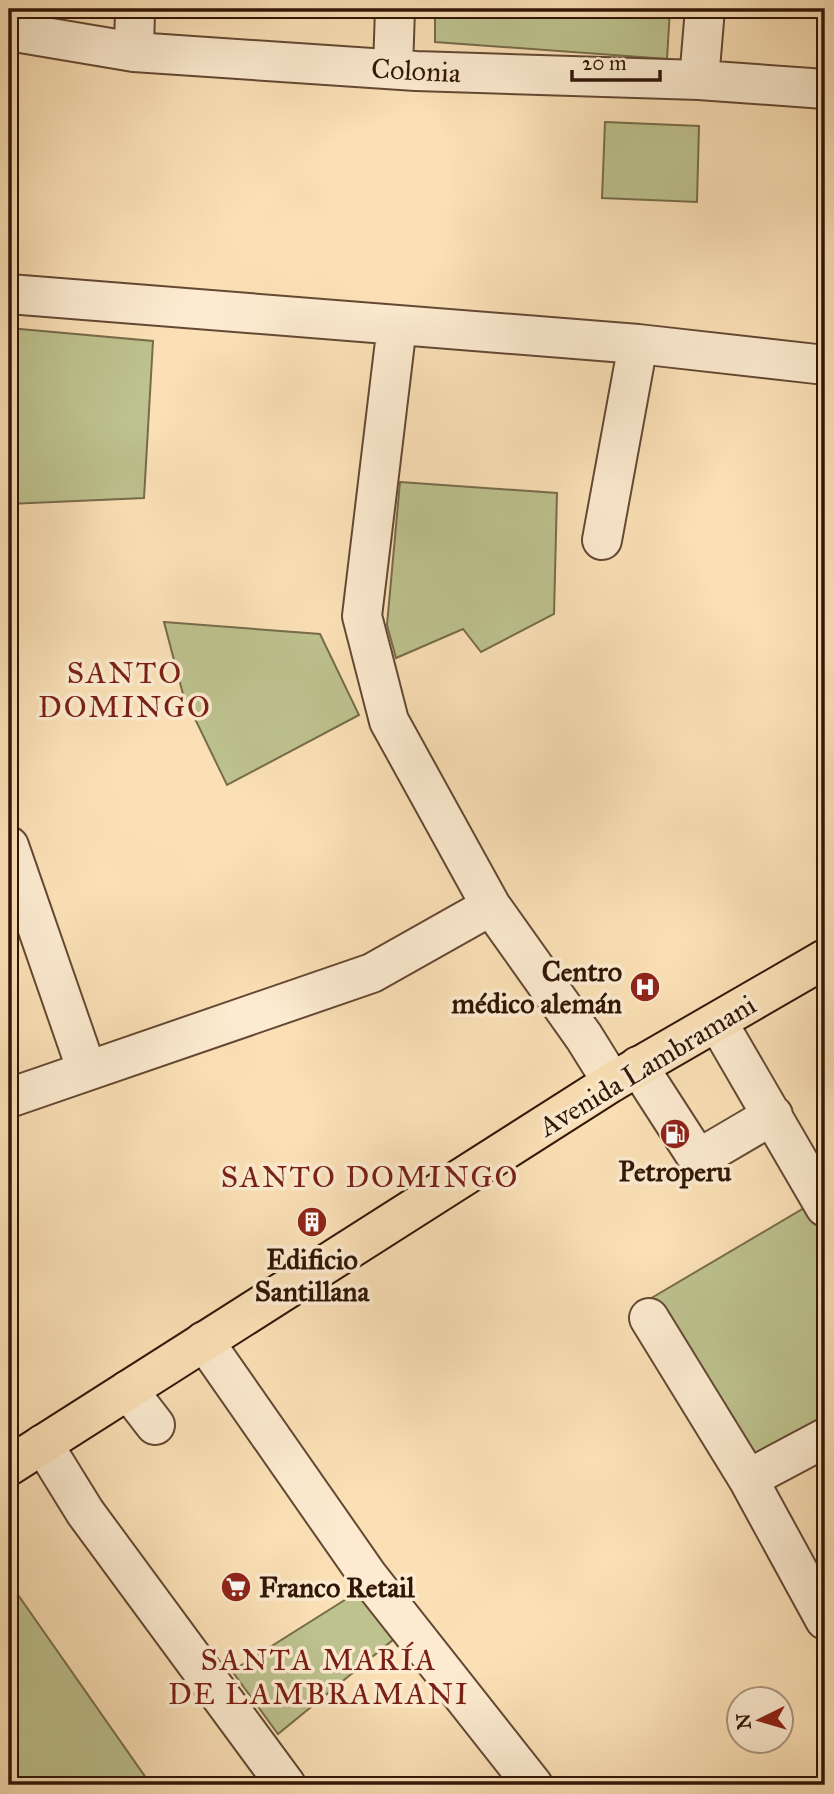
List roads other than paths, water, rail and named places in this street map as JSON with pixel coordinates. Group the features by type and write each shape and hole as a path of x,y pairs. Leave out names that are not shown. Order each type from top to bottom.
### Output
{"main road":[{"name":"Avenida Lambramani","path":"9,1466 625,1074 718,1023 825,959"}],"street":[{"path":"134,52 135,9"},
{"path":"393,69 395,9"},
{"path":"699,80 705,9"},
{"name":"Colonia","path":"9,31 134,52 393,69 699,80 825,89"},
{"path":"9,294 638,344 825,365"},
{"path":"397,325 362,616 389,721 491,905 584,1037 625,1074 698,1159 773,1115"},
{"path":"602,540 638,344"},
{"path":"9,846 87,1071"},
{"path":"9,1098 372,973 491,905"},
{"path":"718,1023 825,1207"},
{"path":"649,1318 748,1479 825,1620"},
{"path":"205,1341 368,1576 533,1785"},
{"path":"128,1390 155,1425"},
{"path":"748,1479 825,1438"},
{"path":"43,1444 85,1512 286,1785"}],"place":[{"name":"Centro médico alemán","path":"645,987"},
{"name":"Petroperu","path":"675,1134"},
{"name":"Edificio Santillana","path":"312,1222"},
{"name":"Franco Retail","path":"236,1587"}],"district":[{"name":"SANTO DOMINGO","path":"125,690"},
{"name":"SANTO DOMINGO","path":"370,1177"},
{"name":"SANTA MARÍA DE LAMBRAMANI","path":"319,1677"}]}
